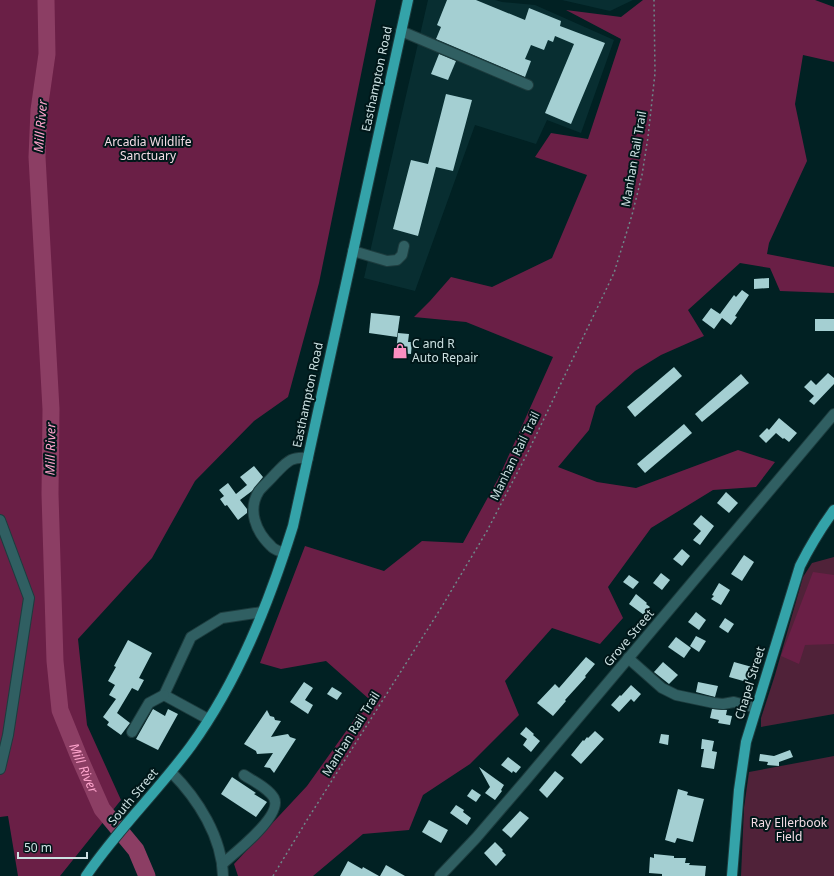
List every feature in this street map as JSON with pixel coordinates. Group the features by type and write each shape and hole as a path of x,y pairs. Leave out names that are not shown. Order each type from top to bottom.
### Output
{"main road":[{"name":"Easthampton Road","path":"171,772 192,744 237,669 262,612 293,526 408,0"},
{"name":"Chapel Street","path":"732,876 736,818 746,742 800,566 811,544 834,510"},
{"name":"South Street","path":"86,876 102,854 171,772"}],"street":[{"path":"401,31 528,85"},
{"path":"353,252 387,260 397,260 402,255 404,246"},
{"name":"Grove Street","path":"440,876 476,838 525,781 834,414"},
{"path":"284,553 272,548 262,536 256,525 254,505 259,492 285,464 298,457 308,458"},
{"path":"0,520 29,598 8,736 0,769"},
{"path":"132,732 149,702 164,695 191,637 222,618 262,612"},
{"path":"628,658 662,688 676,695 714,703 723,704 734,702 756,708"},
{"path":"164,695 208,719"},
{"path":"171,772 189,791 203,812 219,849 223,876"},
{"path":"222,864 257,833 273,812 276,804 274,798 268,791 244,775"}],"path":[{"name":"Manhan Rail Trail","path":"273,876 441,608 487,531 528,452 614,273 632,216 642,175 648,137 655,73 654,0"}],"shaded area":[{"path":"428,0 495,0 535,5 614,40 581,133 547,120 536,144 475,125 415,291 364,278"},
{"path":"562,0 633,0 610,11"}],"green space":[{"name":"Arcadia Wildlife Sanctuary","path":"0,0 376,0 319,283 288,397 254,421 195,481 152,558 78,639 87,725 121,800 60,876 18,876 8,816 0,817"},
{"path":"643,0 815,0 834,7 834,62 803,55 795,104 807,161 769,243 767,254 834,267 834,293 780,291 770,268 740,263 688,310 704,336 661,355 635,371 596,406 589,430 558,467 597,482 636,488 738,450 775,462 756,487 713,490 651,528 608,587 623,618 600,644 552,628 505,681 519,715 470,764 423,795 409,830 363,834 313,876 238,876 234,864 307,786 369,699 326,661 281,669 260,663 305,546 384,571 422,541 463,543 499,477 553,357 466,322 414,317 451,277 492,287 552,258 587,175 535,157 551,133 588,139 621,39 566,10 621,17"},
{"path":"834,557 834,714 761,727 761,718 803,577 812,563"},
{"path":"813,572 834,575 834,644 805,645 799,664 781,656"},
{"name":"Ray Ellerbook Field","path":"834,756 834,876 741,876 744,808 749,772"}],"building":[{"path":"447,0 476,0 525,20 529,8 561,21 560,26 605,43 571,124 545,113 574,44 555,36 553,42 548,40 544,50 531,45 525,59 531,61 525,77 436,39 441,27 437,25"},
{"path":"439,54 456,61 448,80 431,74"},
{"path":"446,94 472,100 453,171 436,167 418,236 393,229 411,160 428,164"},
{"path":"769,278 769,288 754,289 754,279"},
{"path":"742,290 749,295 735,316 737,317 731,325 722,318 714,329 702,320 711,308 720,314 734,295 736,297"},
{"path":"371,313 400,316 397,337 369,333"},
{"path":"815,319 834,319 834,331 815,331"},
{"path":"398,333 409,334 408,342 412,342 411,354 396,353"},
{"path":"674,367 682,376 635,417 627,407"},
{"path":"828,373 834,378 834,384 814,405 809,401 814,396 804,387 811,380 816,385"},
{"path":"741,374 749,383 702,422 695,414"},
{"path":"779,418 797,433 789,442 776,433 766,443 759,436 767,428 769,430"},
{"path":"684,424 692,433 645,473 637,464"},
{"path":"254,466 263,477 252,491 240,500 247,509 247,513 238,520 227,505 225,506 220,499 224,496 219,490 228,483 236,494 247,485 240,477"},
{"path":"726,492 738,503 729,513 717,503"},
{"path":"701,515 714,526 700,545 693,540 701,531 693,524"},
{"path":"682,549 690,556 682,566 673,559"},
{"path":"744,555 754,562 742,581 731,574"},
{"path":"661,573 670,580 662,590 653,583"},
{"path":"629,575 639,582 633,589 623,582"},
{"path":"719,583 730,590 721,605 711,599 714,596 712,595"},
{"path":"636,594 650,607 644,615 629,604"},
{"path":"696,612 706,620 699,630 688,622"},
{"path":"725,618 734,624 728,633 719,627"},
{"path":"696,636 706,641 699,652 690,646"},
{"path":"676,637 691,648 684,658 668,647"},
{"path":"128,640 152,653 139,678 144,680 138,691 132,688 117,713 130,723 121,735 107,725 109,722 103,717 116,699 109,695 115,685 108,681"},
{"path":"586,657 595,664 553,716 537,703 555,684 559,688"},
{"path":"663,662 678,675 669,684 654,672"},
{"path":"734,662 752,667 747,682 729,677"},
{"path":"304,682 313,688 305,700 313,705 308,714 290,702"},
{"path":"698,682 718,686 715,697 696,692"},
{"path":"631,685 641,694 634,702 631,699 619,712 611,705"},
{"path":"332,687 342,693 337,700 327,694"},
{"path":"153,709 165,716 168,709 178,714 158,750 136,739"},
{"path":"712,709 727,710 726,715 732,716 730,725 718,723 719,720 710,718"},
{"path":"267,710 270,716 274,717 275,720 281,721 271,737 288,734 290,737 296,739 274,773 270,768 264,767 273,753 257,754 256,751 244,744"},
{"path":"526,727 540,741 531,752 523,745 527,739 520,734"},
{"path":"595,731 604,739 581,764 571,755 583,740 584,741 587,737 588,738"},
{"path":"661,734 669,735 668,745 659,743"},
{"path":"702,739 714,741 712,751 717,752 714,769 701,767 704,749 701,749"},
{"path":"790,750 793,757 779,762 779,766 767,765 768,762 759,761 760,754 774,756"},
{"path":"508,757 521,767 516,773 513,771 512,773 501,765"},
{"path":"479,767 504,785 501,790 502,791 495,800 485,793 490,787"},
{"path":"555,771 564,778 547,798 539,790"},
{"path":"232,777 267,802 256,817 221,794"},
{"path":"472,789 481,795 476,802 467,796"},
{"path":"678,789 688,792 687,795 704,799 693,842 677,838 675,843 665,840"},
{"path":"456,805 464,810 463,812 471,818 467,825 450,813"},
{"path":"520,811 529,818 511,838 502,830"},
{"path":"429,820 448,830 441,843 422,832"},
{"path":"495,842 506,855 496,866 484,853"},
{"path":"654,854 674,856 674,858 686,858 685,863 690,863 689,865 706,866 705,876 662,876 662,874 649,873 650,857 654,858"},
{"path":"348,861 362,869 363,867 379,876 340,876"},
{"path":"386,865 405,876 380,876"}],"waterway":[{"name":"Mill River","path":"46,0 47,54 39,110 37,157 51,409 50,494 55,661 60,710 102,809 136,850 147,876"}],"place":[{"name":"C and R Auto Repair","path":"400,351"}]}
